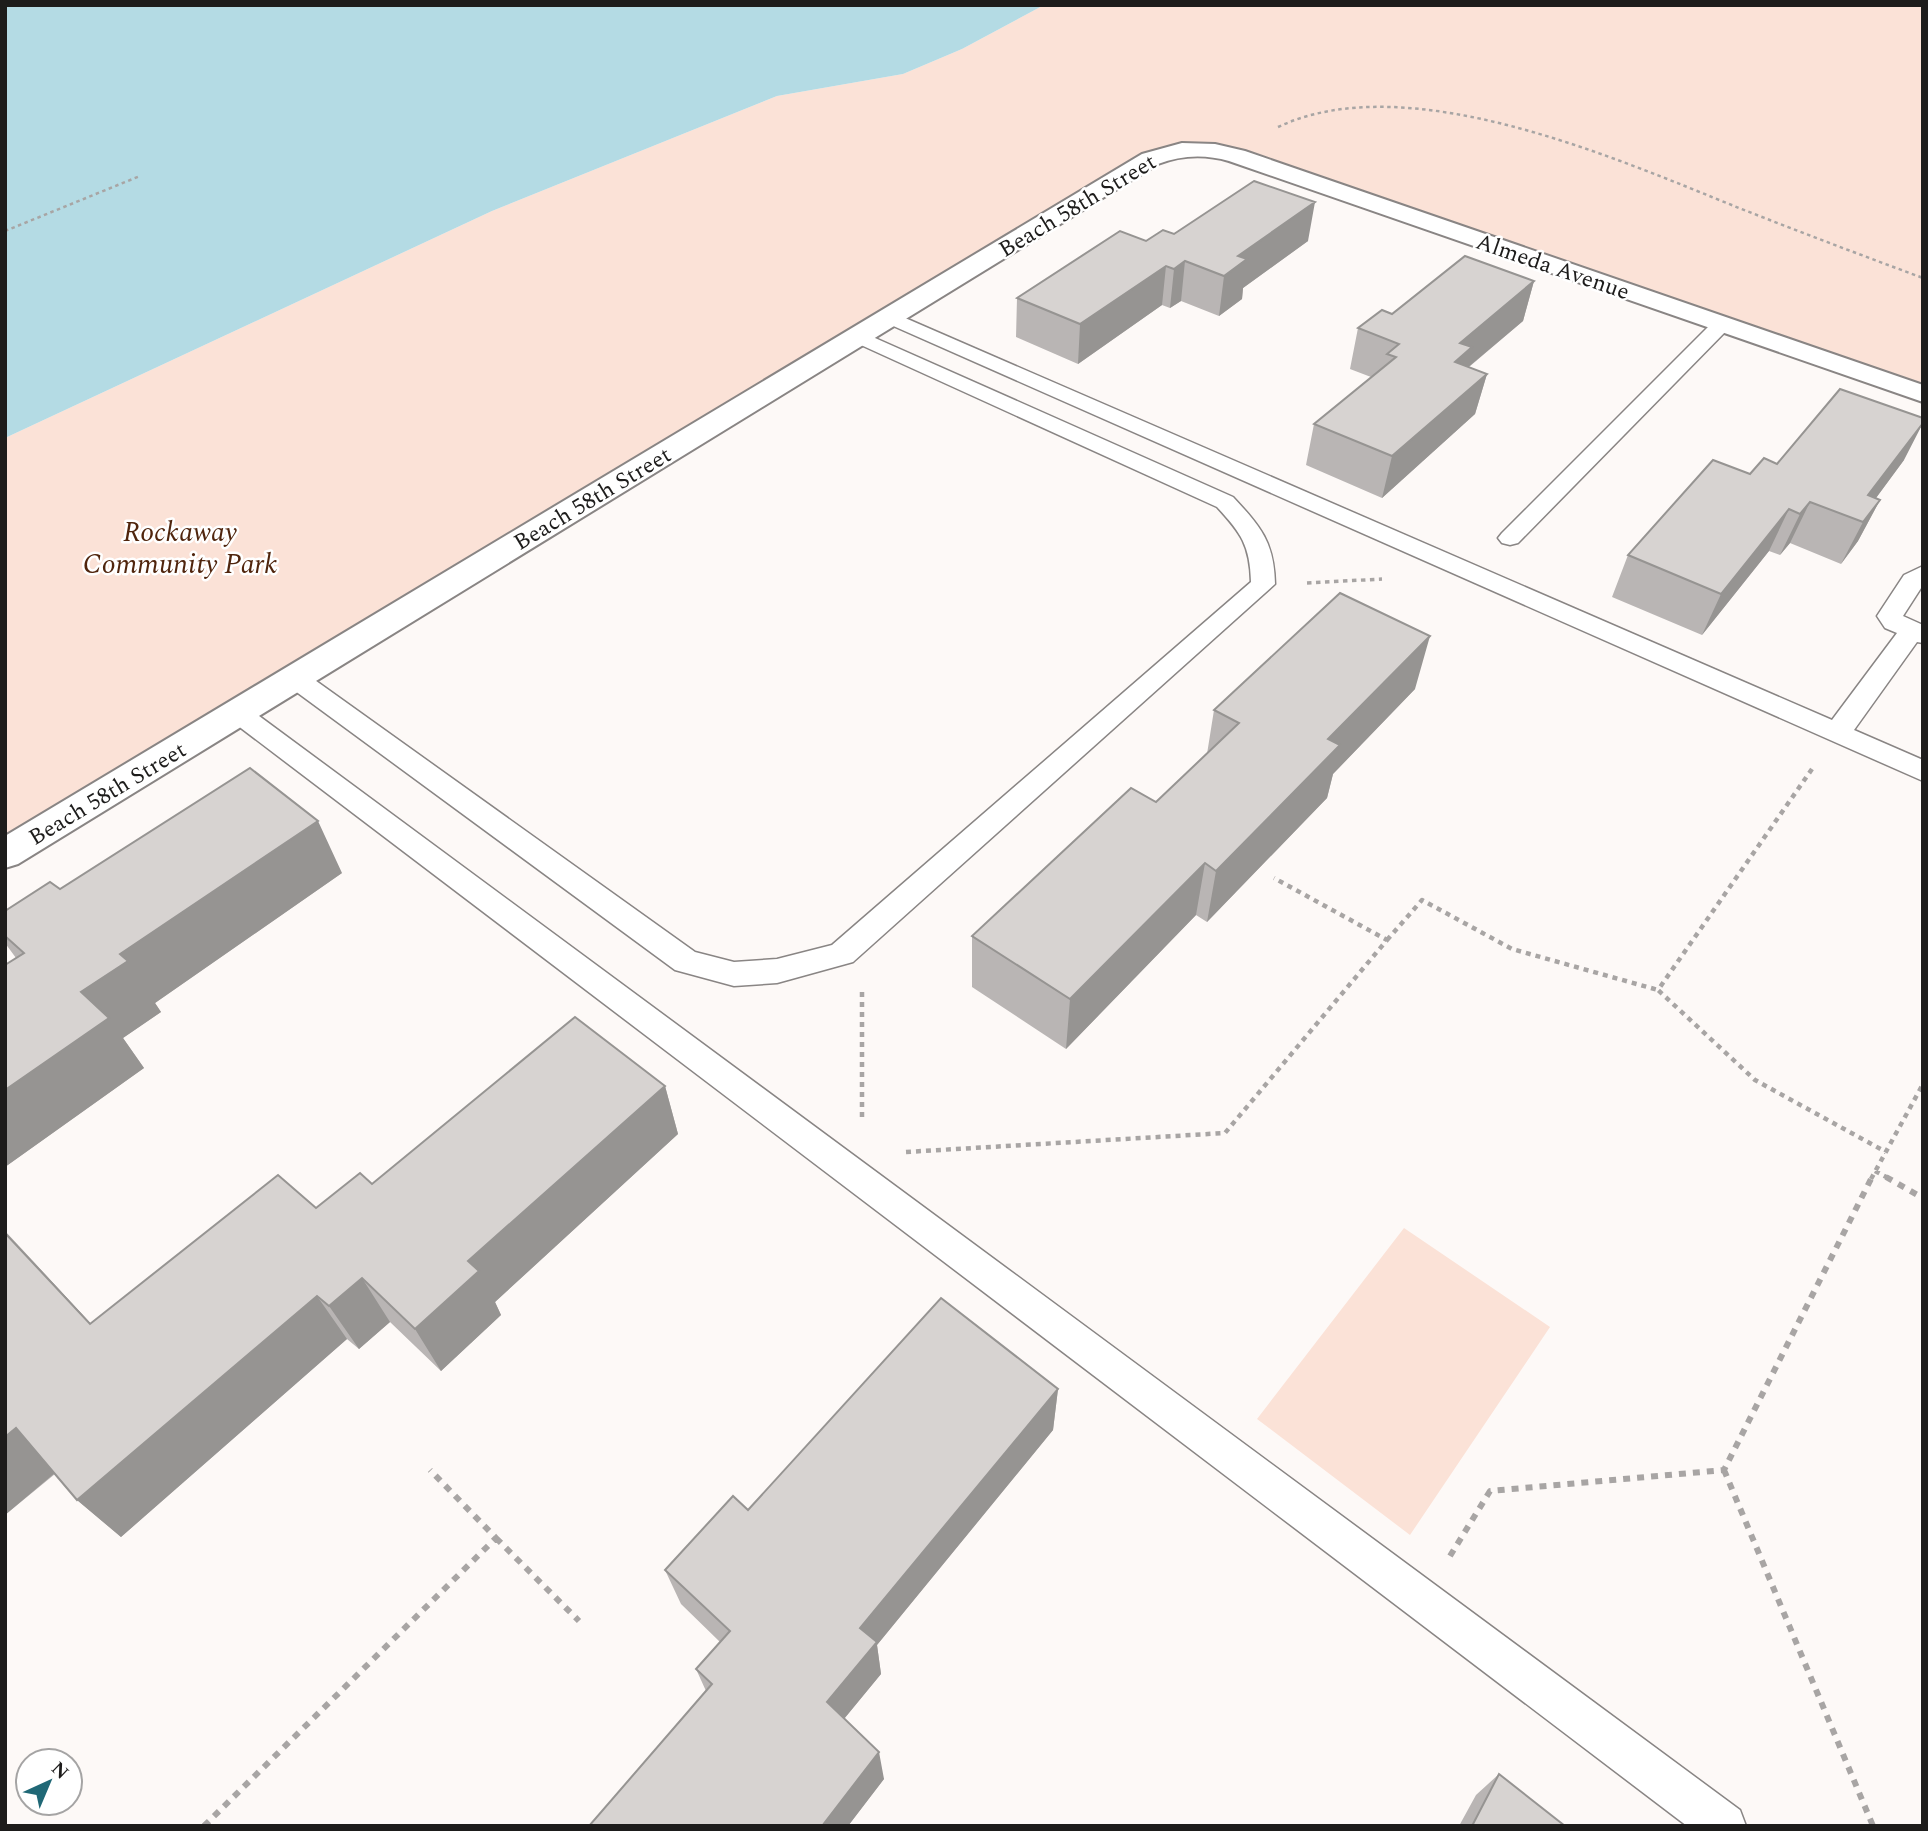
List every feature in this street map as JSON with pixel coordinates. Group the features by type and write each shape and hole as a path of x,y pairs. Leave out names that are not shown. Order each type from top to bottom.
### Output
{"street":[{"name":"Almeda Avenue","path":"1181,150 1225,152 1923,394"},
{"name":"Beach 58th Street","path":"5,854 1150,159 1181,150"}],"lane":[{"path":"889,317 1923,771"},
{"path":"1510,538 1722,324"},
{"path":"296,679 685,962 734,974 777,971 842,954 1263,584 1263,559 1256,537 1225,502 857,336"},
{"path":"1837,733 1917,632 1894,622 1889,616 1913,580 1923,574"},
{"path":"238,713 1724,1826"}],"path":[{"path":"1225,152 1304,113 1351,108 1412,107 1503,122 1601,151 1831,244 1923,278"},
{"path":"5,231 140,176"},
{"path":"1263,584 1433,576 1452,564"},
{"path":"1658,990 1837,733"},
{"path":"1274,878 1387,940"},
{"path":"847,1170 903,1152 1225,1133 1422,900 1512,949 1658,990 1755,1080 1885,1152"},
{"path":"842,954 862,992 863,1118 847,1170"},
{"path":"1873,1826 1724,1469 1875,1171 1923,1084"},
{"path":"1875,1171 1923,1198"},
{"path":"1422,1600 1490,1492 1724,1469"},
{"path":"430,1470 579,1621"},
{"path":"204,1826 496,1538"}],"green space":[{"name":"Rockaway Community Park","path":"1044,5 1923,5 1923,394 1237,156 1181,150 5,854 5,438 492,211 777,96 903,74 962,49"},
{"path":"1404,1228 1550,1327 1410,1535 1257,1419"}],"water":[{"path":"5,5 1044,5 962,49 903,74 777,96 492,211 5,438"}],"building":[{"path":"1254,181 1315,202 1238,256 1247,259 1224,276 1185,261 1174,269 1166,266 1080,324 1017,298 1120,231 1146,241 1163,230 1174,234"},
{"path":"1465,256 1534,281 1460,343 1472,347 1455,362 1487,374 1392,456 1314,424 1396,357 1387,354 1399,344 1358,328 1382,310 1392,314"},
{"path":"1840,389 1923,418 1923,423 1868,495 1880,500 1863,522 1810,502 1800,514 1789,509 1721,594 1628,555 1713,460 1750,474 1764,458 1777,464"},
{"path":"1340,593 1430,636 1328,739 1340,745 1216,871 1205,863 1070,999 972,936 1131,788 1156,802 1239,723 1214,710"},
{"path":"250,768 318,821 120,954 128,961 81,992 109,1018 5,1090 5,965 24,953 5,936 5,911 50,882 60,889"},
{"path":"575,1017 665,1086 468,1261 479,1271 415,1329 362,1278 329,1306 317,1296 77,1500 16,1428 5,1437 5,1233 90,1324 278,1175 316,1208 360,1173 372,1184"},
{"path":"941,1298 1058,1389 860,1628 877,1642 827,1702 879,1752 822,1826 589,1826 712,1684 696,1669 730,1631 665,1570 733,1496 748,1510"},
{"path":"1499,1774 1565,1826 1472,1826"}]}
